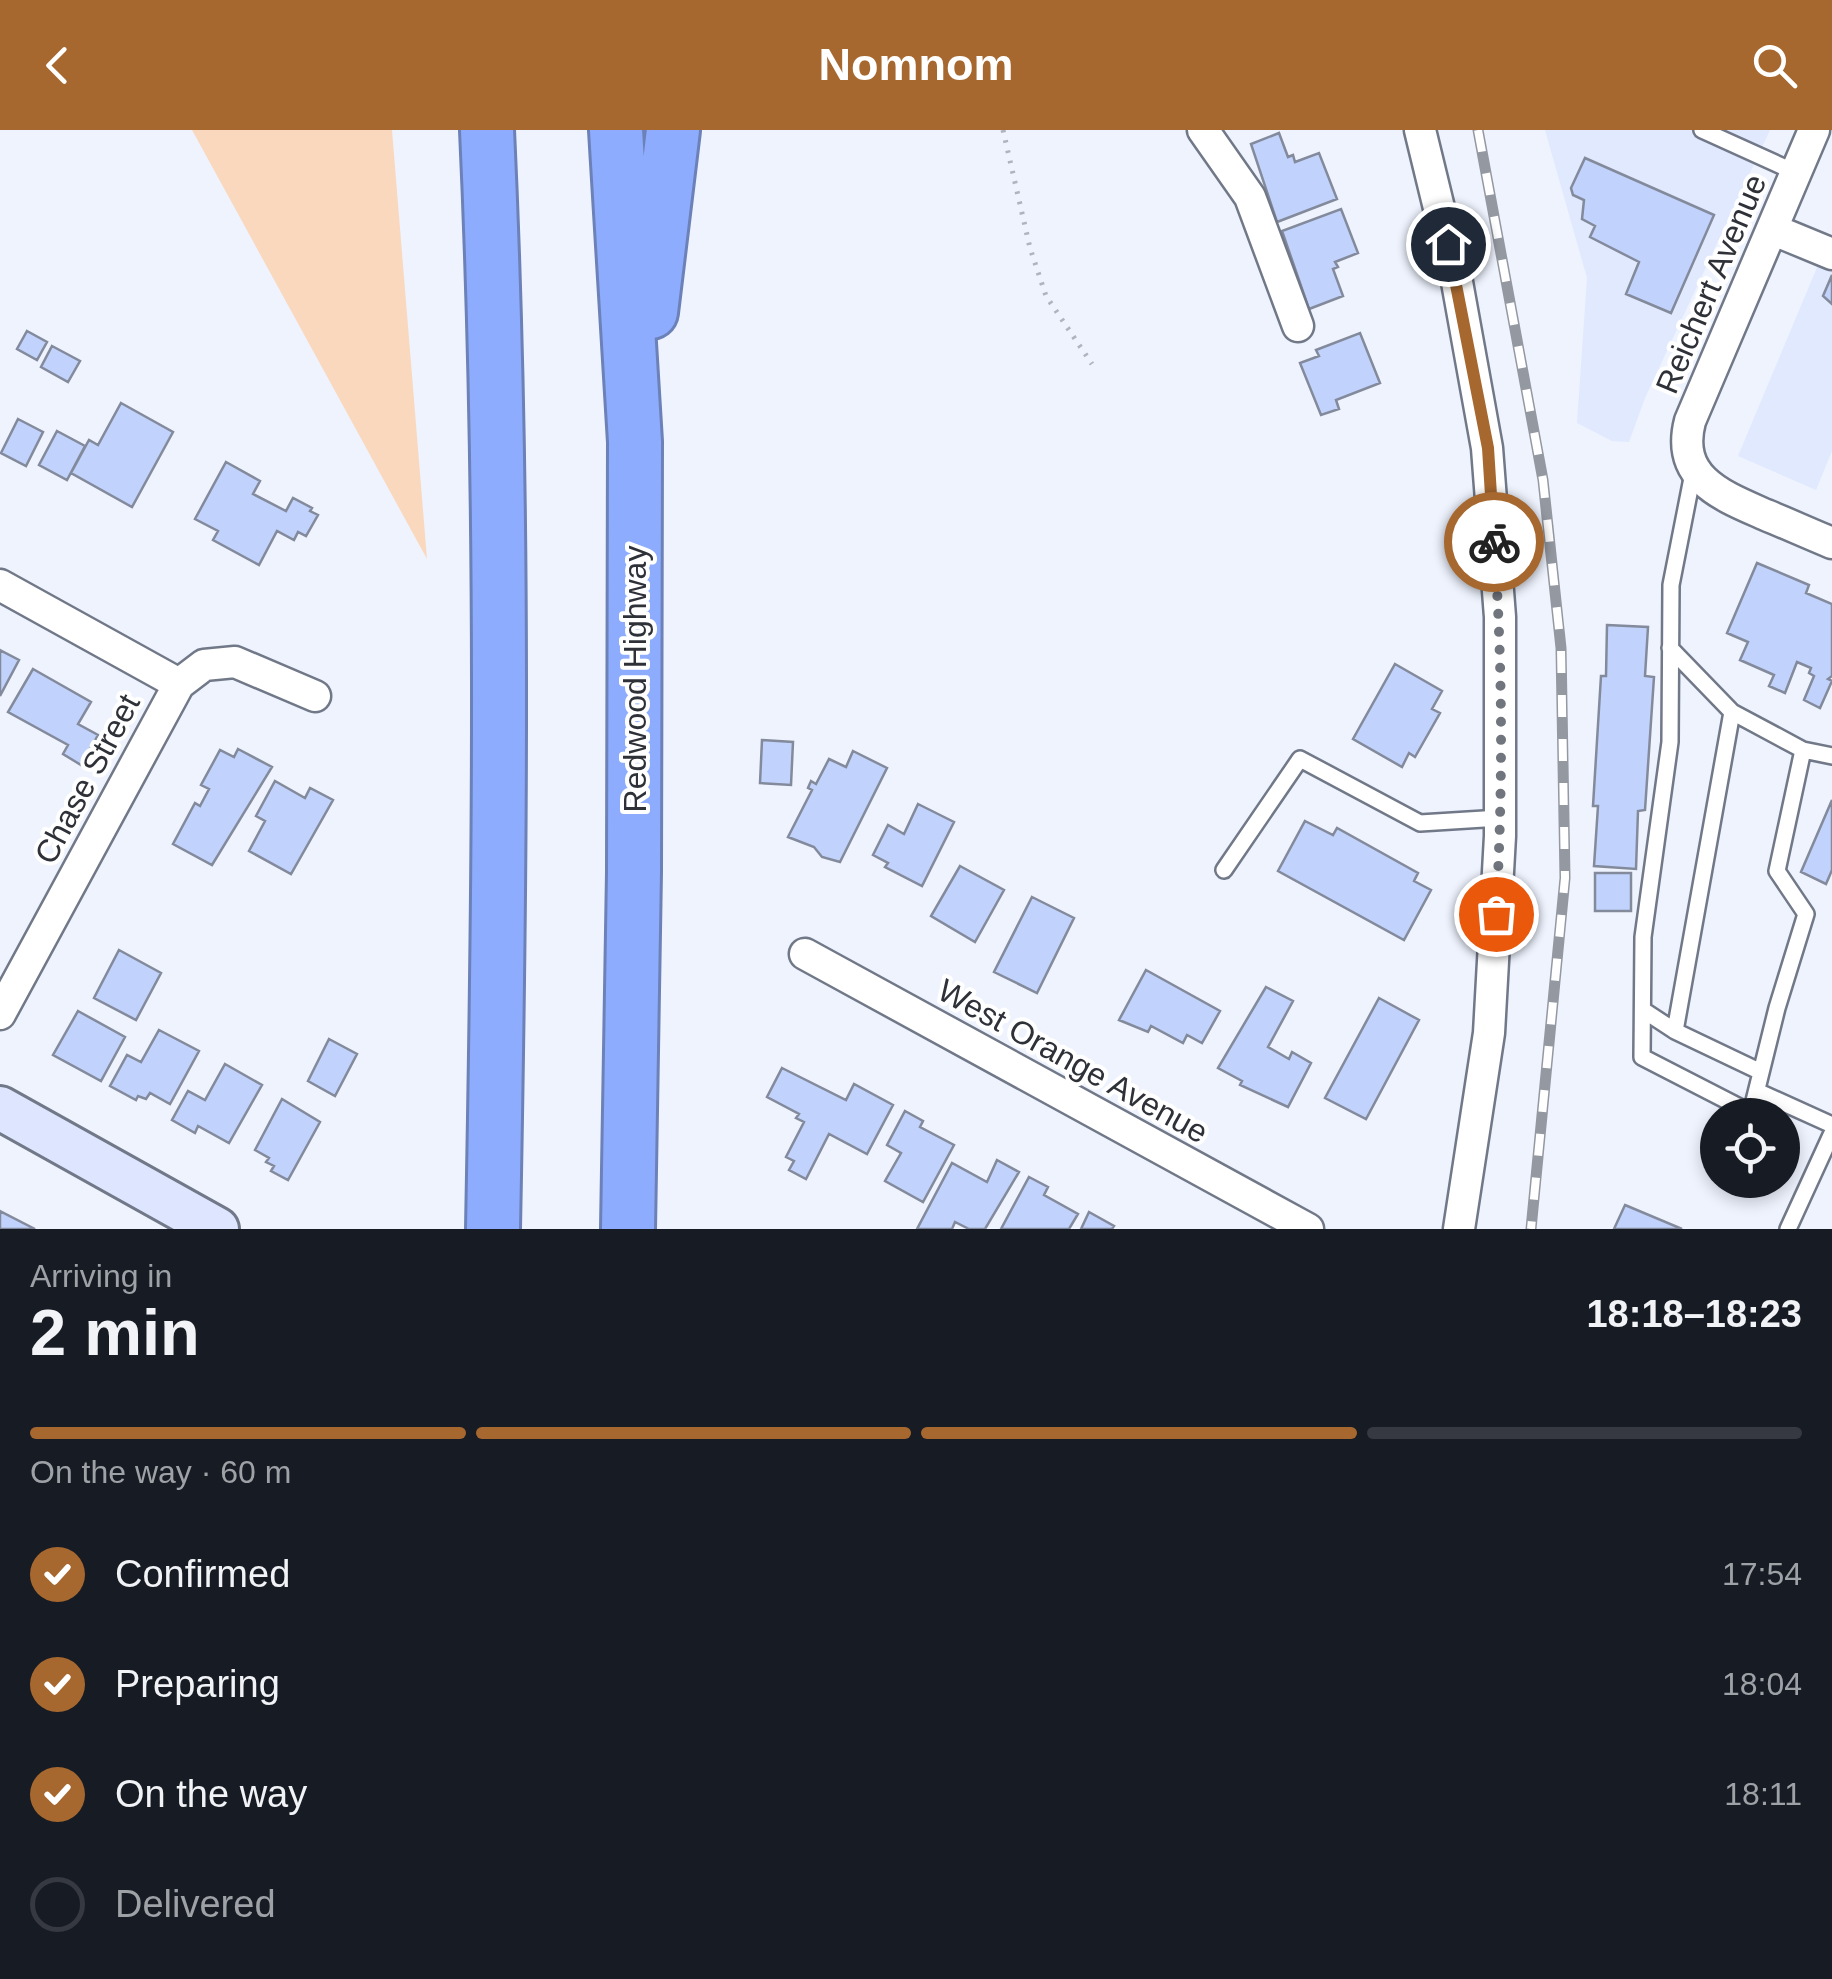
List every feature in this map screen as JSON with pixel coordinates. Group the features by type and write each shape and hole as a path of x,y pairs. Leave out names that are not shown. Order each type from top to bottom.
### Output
{"highway":[{"path":"451,130 494,290"},
{"path":"487,130 494,290 501,817 493,1229"},
{"name":"Redwood Highway","path":"616,130 635,442 628,1229"},
{"path":"635,442 673,130"}],"street":[{"path":"1204,130 1250,197 1298,326"},
{"path":"1420,130 1457,282 1488,448 1500,617 1500,818 1489,1033 1459,1229"},
{"name":"Reichert Avenue","path":"1694,468 1687,443 1690,421 1814,130"},
{"path":"1774,230 1832,254"},
{"path":"1694,468 1721,496 1832,543"},
{"path":"0,585 179,684 204,665 235,662 315,696"},
{"name":"Chase Street","path":"0,1014 179,684"},
{"name":"West Orange Avenue","path":"805,954 1308,1229"},
{"path":"0,1108 217,1229"}],"lane":[{"path":"1702,130 1797,173"},
{"path":"1694,468 1670,585 1670,742 1643,937 1642,1057 1752,1114 1777,1008 1806,914 1777,871 1803,750"},
{"path":"1670,648 1732,712 1803,750 1832,756"},
{"path":"1675,1031 1732,712"},
{"path":"1224,870 1300,759 1420,823 1500,818"},
{"path":"1643,1010 1675,1031 1762,1072"},
{"path":"1757,1091 1832,1129 1788,1229"}],"path":[{"path":"1003,130 1030,248 1046,296 1092,364"}],"shaded area":[{"path":"192,130 392,130 427,559"},
{"path":"1545,130 1770,130 1645,398 1629,442 1612,441 1577,423 1587,278"},
{"path":"1821,258 1832,263 1832,451 1816,490 1738,456"}],"building":[{"path":"1279,133 1288,157 1293,155 1295,162 1319,153 1337,199 1277,222 1251,144"},
{"path":"1585,158 1714,215 1671,313 1626,294 1639,262 1590,237 1595,226 1582,219 1584,200 1573,195 1571,188"},
{"path":"1341,209 1358,253 1335,262 1338,267 1333,269 1343,296 1309,309 1282,231"},
{"path":"1832,275 1832,304 1823,296"},
{"path":"27,331 47,342 37,360 17,349"},
{"path":"1360,333 1380,383 1336,400 1339,409 1321,415 1300,363 1319,356 1316,350"},
{"path":"52,346 80,361 68,382 41,367"},
{"path":"121,403 173,432 132,507 71,473 89,440 98,445"},
{"path":"18,419 43,432 26,466 1,453"},
{"path":"57,431 85,446 67,480 39,465"},
{"path":"226,462 260,481 253,494 286,511 293,498 312,508 310,511 318,515 306,536 298,532 294,540 277,531 259,565 213,540 218,531 195,519"},
{"path":"1757,563 1809,585 1806,593 1832,604 1832,676 1828,679 1832,681 1820,708 1804,700 1814,676 1809,673 1811,668 1797,662 1785,693 1769,686 1774,675 1740,660 1748,642 1727,633"},
{"path":"1607,625 1648,627 1645,676 1654,677 1645,810 1638,811 1636,869 1594,866 1598,806 1593,806"},
{"path":"0,650 19,660 0,696"},
{"path":"1395,664 1442,691 1432,709 1440,713 1415,757 1409,753 1402,767 1353,739"},
{"path":"33,669 91,702 78,724 98,735 81,765 63,754 68,745 8,712"},
{"path":"762,740 793,742 791,785 760,783"},
{"path":"238,749 272,767 212,865 173,844 195,803 200,806 209,789 201,785 220,750 234,757"},
{"path":"853,751 887,768 840,862 822,857 814,847 788,837 812,790 808,788 811,781 816,784 829,759 846,767"},
{"path":"275,781 305,798 310,788 333,800 291,874 249,851 265,821 256,816"},
{"path":"1832,800 1832,870 1826,884 1801,872"},
{"path":"918,804 954,822 922,886 885,867 888,863 873,855 888,825 904,834"},
{"path":"1305,821 1333,835 1337,828 1418,873 1414,881 1431,890 1404,940 1278,871"},
{"path":"960,866 1004,890 975,942 931,916"},
{"path":"1595,873 1631,873 1631,911 1595,911"},
{"path":"1032,897 1074,918 1037,993 994,972"},
{"path":"119,950 161,973 136,1020 94,998"},
{"path":"1146,970 1220,1011 1202,1043 1187,1035 1183,1043 1151,1026 1148,1032 1119,1020"},
{"path":"1266,987 1293,1001 1268,1047 1289,1059 1292,1052 1311,1063 1288,1107 1240,1085 1242,1081 1218,1068"},
{"path":"1379,998 1419,1020 1366,1119 1325,1098"},
{"path":"78,1011 125,1037 101,1081 53,1055"},
{"path":"159,1030 199,1051 170,1104 150,1093 146,1099 138,1096 136,1100 110,1086 127,1055 141,1062"},
{"path":"329,1039 357,1054 335,1096 308,1081"},
{"path":"225,1064 262,1085 229,1143 198,1126 195,1133 172,1120 188,1091 205,1100"},
{"path":"782,1068 846,1100 854,1084 893,1105 867,1154 829,1134 806,1179 789,1170 794,1161 786,1157 804,1122 796,1118 799,1114 767,1097"},
{"path":"282,1099 320,1122 288,1180 271,1171 274,1166 266,1162 269,1158 255,1150"},
{"path":"905,1111 923,1121 920,1127 954,1145 923,1202 885,1181 901,1153 887,1145"},
{"path":"997,1160 1019,1172 985,1229 969,1229 955,1222 952,1229 917,1229 952,1163 987,1182"},
{"path":"1029,1177 1048,1187 1044,1195 1078,1214 1069,1229 1001,1229"},
{"path":"1625,1205 1682,1229 1614,1229"},
{"path":"0,1211 35,1229 0,1229"},
{"path":"1089,1212 1114,1226 1081,1229"}],"railway":[{"path":"1478,130 1543,480 1561,648 1565,878 1531,1229"}],"way so far":[{"path":"1494,542 1500,617 1496,914"}],"route":[{"path":"1448,244 1488,448 1494,542"}]}
